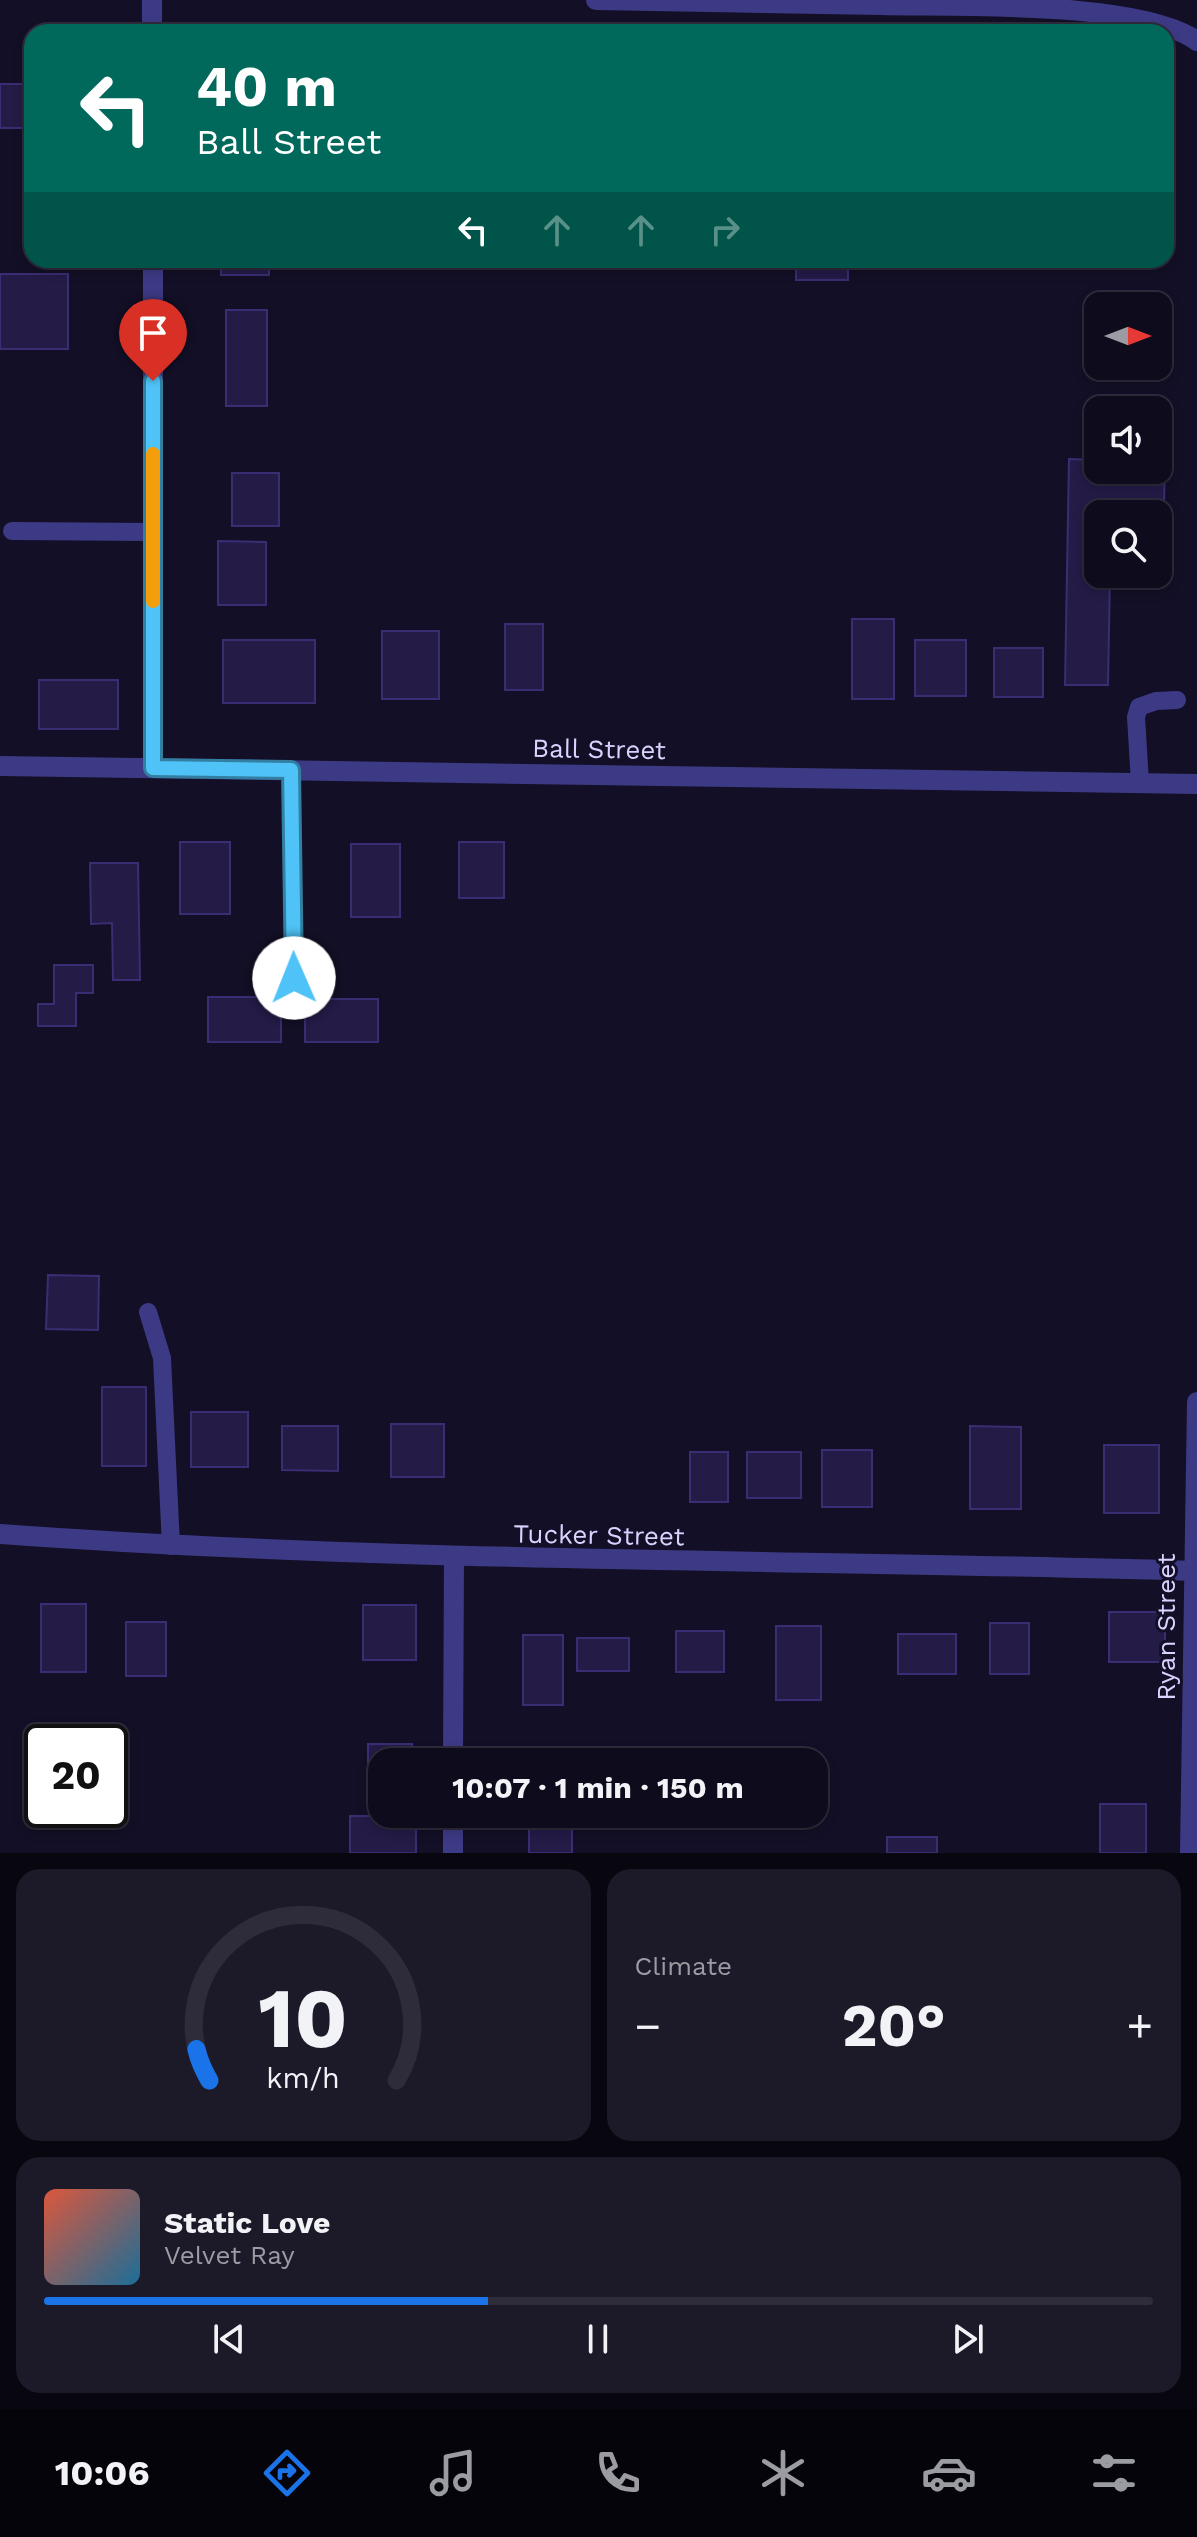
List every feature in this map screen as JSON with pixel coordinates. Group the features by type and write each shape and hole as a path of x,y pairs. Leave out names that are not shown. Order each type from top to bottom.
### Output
{"street":[{"path":"152,0 152,24"},
{"path":"596,0 1033,8 1124,17 1147,24"},
{"path":"153,268 153,768"},
{"name":"Ball Street","path":"0,766 1197,784"},
{"name":"Ryan Street","path":"1190,1853 1197,1402"},
{"name":"Tucker Street","path":"0,1534 171,1546 454,1558 1194,1570"},
{"path":"453,1748 454,1558"},
{"path":"453,1828 453,1853"}],"lane":[{"path":"12,531 153,532"},
{"path":"1140,783 1136,717 1139,707 1156,701 1177,700"},
{"path":"291,770 294,978"},
{"path":"148,1312 162,1358 171,1546"}],"building":[{"path":"0,84 24,84 24,128 0,128"},
{"path":"221,268 269,268 269,275 221,275"},
{"path":"796,268 848,268 848,280 796,280"},
{"path":"0,274 68,274 68,349 0,349"},
{"path":"226,310 267,310 267,406 226,406"},
{"path":"1069,459 1084,460 1084,484 1164,484 1164,500 1084,500 1084,588 1110,588 1108,685 1065,685"},
{"path":"232,473 279,473 279,526 232,526"},
{"path":"218,541 266,542 266,605 218,605"},
{"path":"852,619 894,619 894,699 852,699"},
{"path":"505,624 543,624 543,690 505,690"},
{"path":"382,631 439,631 439,699 382,699"},
{"path":"223,640 315,640 315,703 223,703"},
{"path":"915,640 966,640 966,696 915,696"},
{"path":"994,648 1043,648 1043,697 994,697"},
{"path":"39,680 118,680 118,729 39,729"},
{"path":"180,842 230,842 230,914 180,914"},
{"path":"459,842 504,842 504,898 459,898"},
{"path":"351,844 400,844 400,917 351,917"},
{"path":"90,863 138,863 140,980 113,980 112,923 91,924"},
{"path":"54,965 93,965 93,993 76,993 76,1026 38,1026 38,1004 54,1004"},
{"path":"208,997 281,997 281,1042 208,1042"},
{"path":"305,999 378,999 378,1042 305,1042"},
{"path":"48,1275 99,1276 98,1330 46,1329"},
{"path":"102,1387 146,1387 146,1466 102,1466"},
{"path":"191,1412 248,1412 248,1467 191,1467"},
{"path":"391,1424 444,1424 444,1477 391,1477"},
{"path":"282,1426 338,1426 338,1471 282,1470"},
{"path":"970,1426 1021,1427 1021,1509 970,1509"},
{"path":"1104,1445 1159,1445 1159,1513 1104,1513"},
{"path":"822,1450 872,1450 872,1507 822,1507"},
{"path":"690,1452 728,1452 728,1502 690,1502"},
{"path":"747,1452 801,1452 801,1498 747,1498"},
{"path":"41,1604 86,1604 86,1672 41,1672"},
{"path":"363,1605 416,1605 416,1660 363,1660"},
{"path":"1109,1612 1165,1612 1165,1662 1109,1662"},
{"path":"126,1622 166,1622 166,1676 126,1676"},
{"path":"990,1623 1029,1623 1029,1674 990,1674"},
{"path":"776,1626 821,1626 821,1700 776,1700"},
{"path":"676,1631 724,1631 724,1672 676,1672"},
{"path":"898,1634 956,1634 956,1674 898,1674"},
{"path":"523,1635 563,1635 563,1705 523,1705"},
{"path":"577,1638 629,1638 629,1671 577,1671"},
{"path":"368,1744 412,1744 412,1748 368,1748"},
{"path":"1100,1804 1146,1804 1146,1853 1100,1853"},
{"path":"350,1816 368,1816 368,1828 416,1828 416,1853 350,1853"},
{"path":"529,1828 572,1828 572,1853 529,1853"},
{"path":"887,1837 937,1837 937,1853 887,1853"}],"slow traffic":[{"path":"153,454 153,601"}],"route":[{"path":"153,381 153,768 291,770 294,978"}]}
